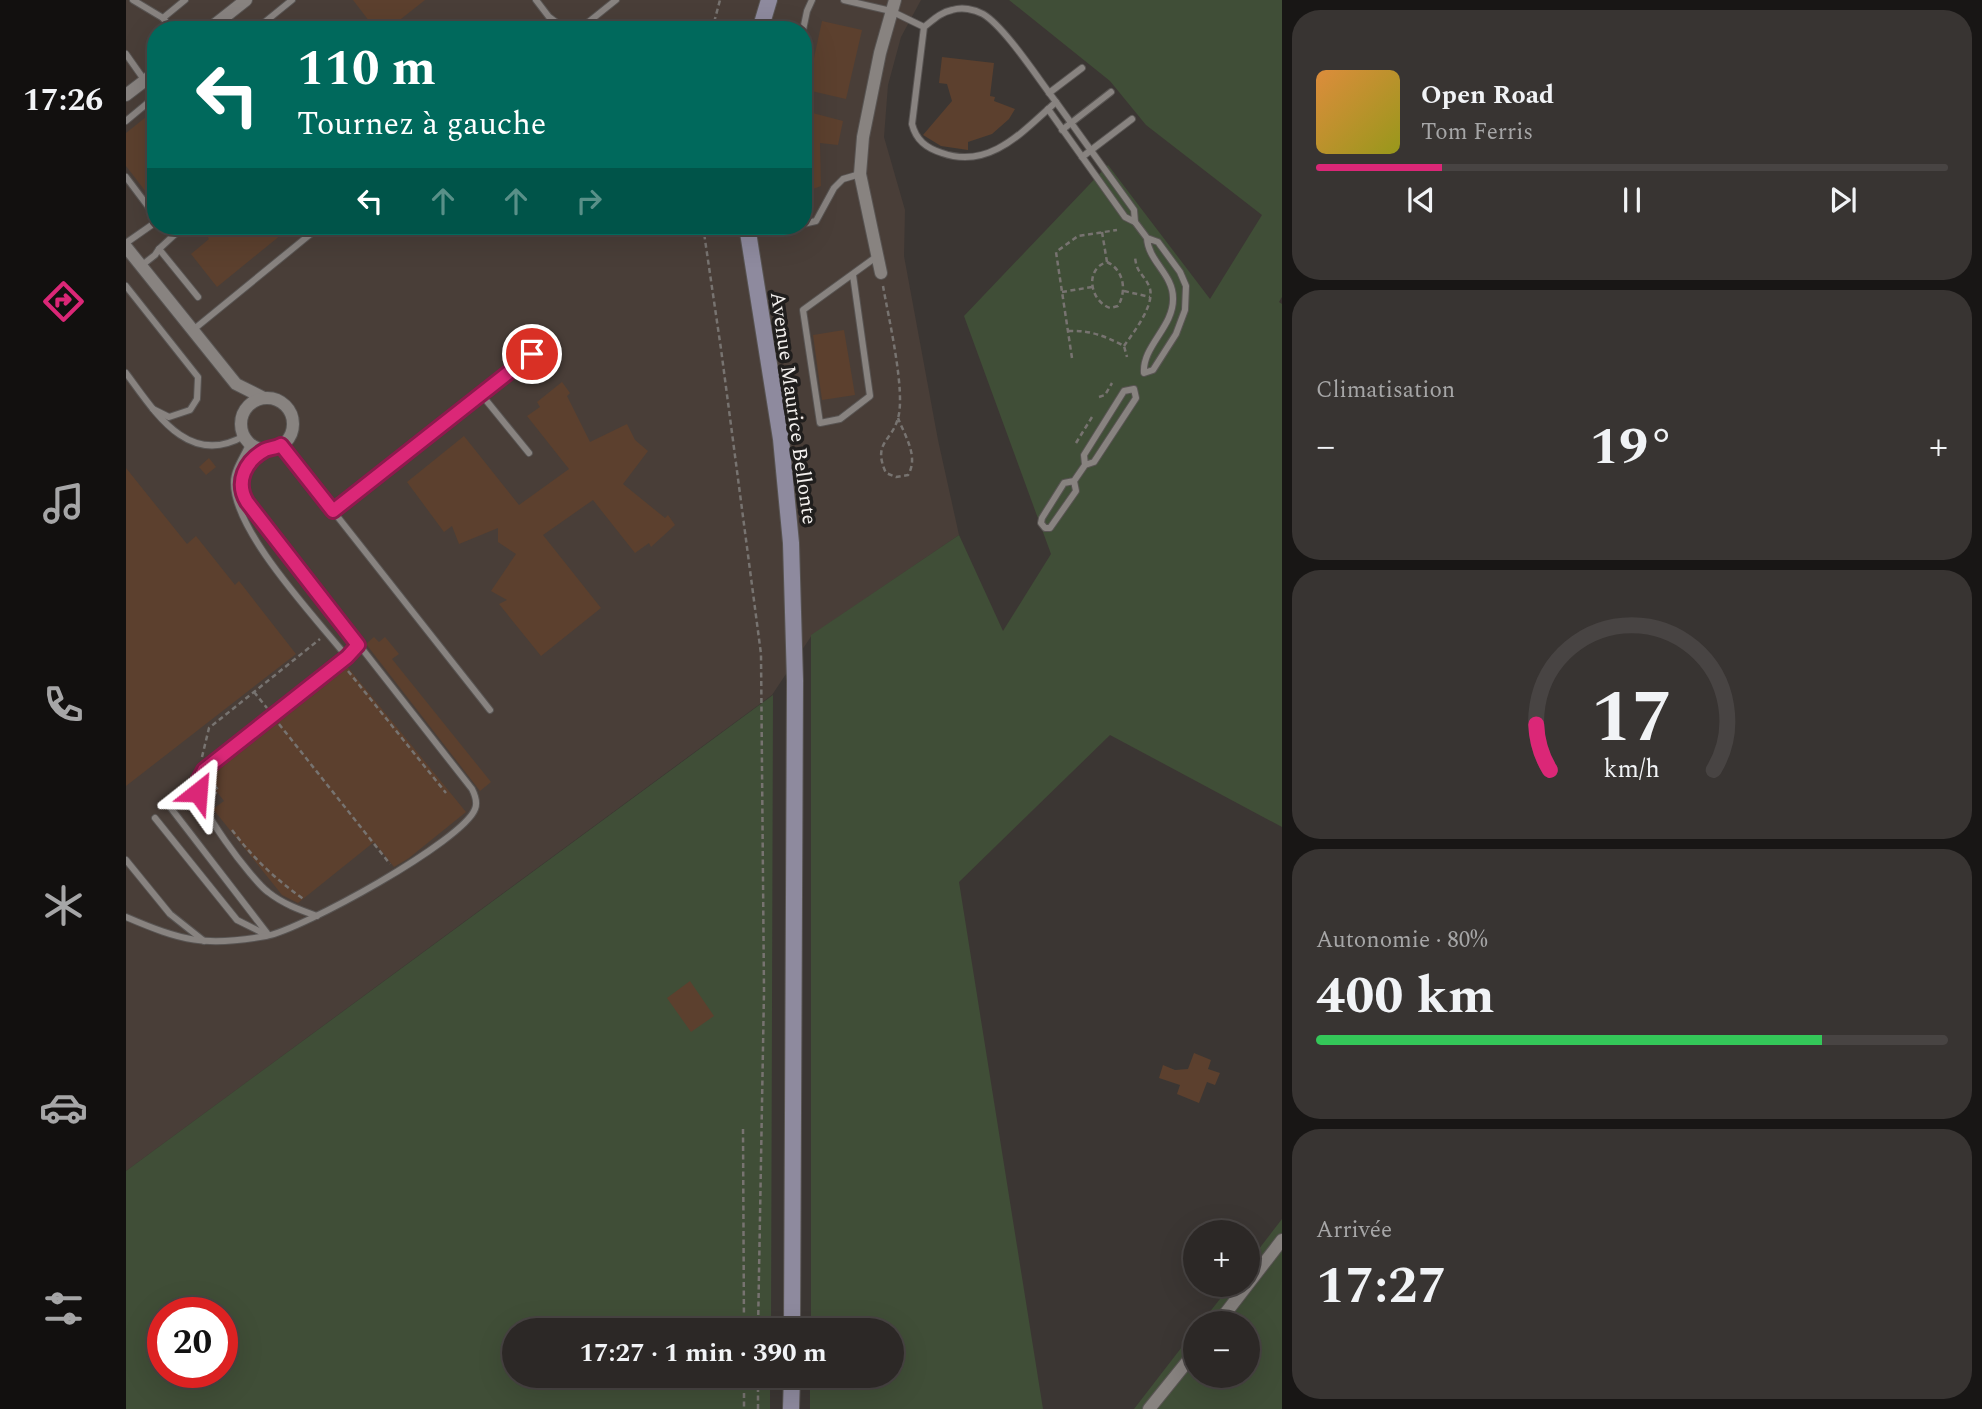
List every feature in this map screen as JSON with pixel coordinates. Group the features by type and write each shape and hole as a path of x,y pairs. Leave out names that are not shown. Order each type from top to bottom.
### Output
{"main road":[{"path":"763,21 769,0"},
{"name":"Avenue Maurice Bellonte","path":"748,235 782,452 791,543 795,681 792,1318"},
{"path":"791,1409 792,1388"}],"street":[{"path":"221,21 246,0"},
{"path":"881,273 860,174 863,137 893,6"},
{"path":"126,95 145,81"},
{"path":"126,245 236,384 244,414"},
{"path":"236,384 264,398 279,401 290,411 293,426 291,434 281,445 266,449 247,439 242,421 252,403 264,398"},
{"path":"1227,1311 1282,1240"},
{"path":"1149,1409 1183,1367"}],"lane":[{"path":"133,0 165,21"},
{"path":"163,18 185,0"},
{"path":"266,21 292,0"},
{"path":"536,0 555,21"},
{"path":"590,21 616,0"},
{"path":"805,21 812,0"},
{"path":"844,0 893,6 924,27"},
{"path":"1056,102 1007,146 982,156 966,159 930,149 915,137 912,124 924,27 943,13 954,9 983,13 997,24 1049,93 1056,102 1071,122 1134,210 1135,222"},
{"path":"126,54 145,81"},
{"path":"1049,93 1082,68"},
{"path":"1062,130 1111,92"},
{"path":"126,121 147,104"},
{"path":"1048,109 1125,217 1135,222 1147,239 1147,249 1166,275 1173,297 1170,317 1143,363 1144,373 1135,389 1136,398 1094,462 1085,465 1074,481 1064,483 1042,517 1041,523 1045,528 1050,528 1076,491 1074,481"},
{"path":"1082,157 1132,119"},
{"path":"812,221 816,220 834,188 843,179 860,174"},
{"path":"126,177 147,207"},
{"path":"126,245 147,228"},
{"path":"141,266 174,235"},
{"path":"193,330 309,235"},
{"path":"1144,373 1153,370 1176,334 1183,319 1186,297 1186,286 1180,272 1158,242 1147,239"},
{"path":"159,249 198,297"},
{"path":"853,275 870,396 839,419 820,423 803,310 877,255"},
{"path":"126,286 198,377 197,399 190,410 169,417 153,409"},
{"path":"333,511 532,354"},
{"path":"126,373 165,424 182,436 205,446 247,439"},
{"path":"1085,465 1084,455 1124,391 1135,389"},
{"path":"481,394 529,453"},
{"path":"247,439 234,481 238,504 257,545 344,659"},
{"path":"281,445 490,710"},
{"path":"126,917 175,937 206,943 269,936 291,930 397,872 456,830 475,809 476,801 472,789 242,494 242,474 248,464 266,449"},
{"path":"317,916 266,891 218,830 206,810 197,783 204,770 358,645"},
{"path":"170,807 269,936"},
{"path":"155,818 237,920 269,936"},
{"path":"126,860 170,914 206,943"}],"path":[{"path":"714,21 720,0"},
{"path":"1072,358 1056,252 1077,236 1116,230"},
{"path":"1102,232 1107,262"},
{"path":"704,235 761,654 764,991 758,1318"},
{"path":"1124,346 1139,325 1150,297 1149,285 1139,274 1135,256"},
{"path":"1107,262 1114,265 1118,271 1124,291 1118,306 1110,308 1100,303 1092,287 1095,270 1107,262"},
{"path":"881,273 894,351 899,394 898,418 912,454 913,466 908,475 895,477 886,473 880,461 882,445 898,418"},
{"path":"1062,292 1092,287"},
{"path":"1124,291 1150,297"},
{"path":"1068,331 1097,333 1124,346 1127,357"},
{"path":"1098,397 1105,395 1112,383"},
{"path":"1076,443 1092,417 1091,414"},
{"path":"214,804 212,796 218,790 201,764 209,728 323,638"},
{"path":"344,659 446,793"},
{"path":"254,692 397,872"},
{"path":"227,822 254,859 278,881 308,902"},
{"path":"743,1129 744,1318"},
{"path":"744,1388 744,1409"},
{"path":"758,1388 758,1409"}],"shaded area":[{"path":"126,0 921,0 901,37 888,85 884,137 905,210 904,256 938,440 959,535 812,635 772,695 126,1171"}],"green space":[{"path":"1009,0 1282,0 1282,297 1279,302 1282,304 1282,827 1110,735 959,882 1043,1409 810,1409 810,1388 904,1388 904,1318 811,1318 811,635 959,535 1003,631 1051,554 964,316 1108,165 1210,299 1262,215 1146,125 1110,81"},
{"path":"773,695 771,1318 502,1318 502,1388 770,1388 770,1409 126,1409 126,1171"},
{"path":"1282,1219 1282,1409 1134,1409 1183,1346 1183,1388 1260,1388 1260,1311 1210,1311 1222,1297 1260,1297 1260,1247"}],"building":[{"path":"353,0 425,0 398,21 369,21"},
{"path":"822,21 862,30 846,99 812,91 812,67"},
{"path":"942,57 994,63 990,96 995,97 994,101 1015,109 1009,119 992,134 968,142 968,150 941,146 923,135 952,101 947,84 939,83"},
{"path":"812,113 843,121 838,145 820,143 821,186 812,189"},
{"path":"147,116 147,193 126,166 126,133"},
{"path":"206,235 281,235 217,287 191,254 209,239"},
{"path":"844,330 855,395 822,400 813,335"},
{"path":"562,382 570,393 567,396 590,442 627,424 635,440 648,451 623,484 665,518 668,515 675,525 651,547 649,543 635,553 593,500 543,535 601,608 541,656 499,604 507,600 491,591 516,554 498,542 498,528 459,544 452,526 444,532 407,482 464,436 519,505 569,469 527,416 540,407 537,402"},
{"path":"209,458 216,467 206,475 199,467"},
{"path":"126,468 187,544 196,536 235,585 239,581 296,654 126,786"},
{"path":"374,637 379,642 385,637 399,654 392,659 491,782 480,791 366,644"},
{"path":"346,665 466,812 394,867 374,842 298,903 282,895 213,809 224,801 206,778"},
{"path":"690,981 714,1016 691,1032 667,998"},
{"path":"1194,1053 1211,1060 1208,1069 1220,1073 1215,1085 1207,1082 1199,1103 1177,1094 1180,1085 1159,1078 1163,1065 1175,1070 1188,1069"}],"route":[{"path":"198,792 197,783 204,770 347,657 358,645 242,494 242,474 248,464 266,449 281,445 333,511 532,354"}]}
